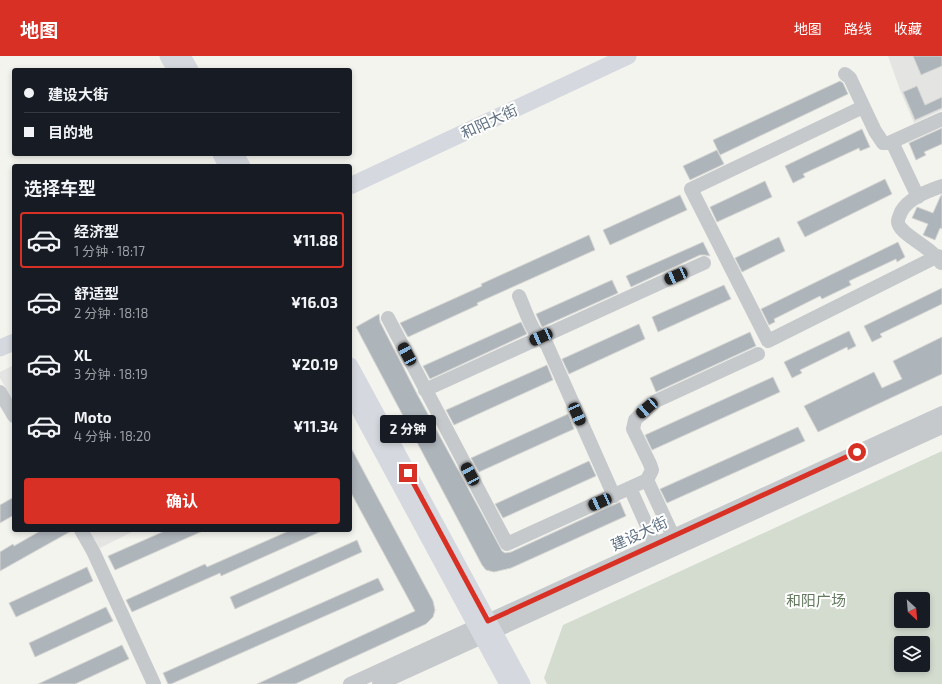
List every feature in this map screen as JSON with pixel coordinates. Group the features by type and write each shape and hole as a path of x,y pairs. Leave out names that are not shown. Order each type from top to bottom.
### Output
{"main road":[{"path":"168,56 175,68"},
{"path":"182,56 189,68"},
{"name":"和阳大街","path":"352,177 610,56"},
{"name":"和阳大街","path":"352,185 628,56"},
{"path":"0,339 12,334"},
{"path":"0,348 12,343"},
{"path":"352,370 485,629 508,684"},
{"path":"352,396 485,629 522,684"}],"street":[{"path":"845,74 850,78 863,107 883,143 892,142 942,119"},
{"path":"863,107 691,189 768,341 940,260 906,234 898,224 898,220 903,209 910,200 942,186"},
{"path":"892,142 918,197"},
{"path":"426,390 704,263"},
{"path":"519,296 533,328 547,345 614,496"},
{"path":"388,318 507,544 647,480 652,470 633,429 635,420 656,401 758,354"},
{"path":"0,392 12,413"},
{"name":"建设大街","path":"379,684 655,544 942,414"},
{"name":"建设大街","path":"350,684 485,629 942,427"},
{"path":"647,480 673,536"},
{"path":"630,488 655,544"},
{"path":"82,532 93,551 154,684"}],"shaded area":[{"path":"888,56 942,56 942,110 914,123"},
{"path":"12,366 12,399 0,378 0,372"},
{"path":"90,532 132,532 100,548"}],"green space":[{"name":"和阳广场","path":"942,451 942,684 547,684 544,678 563,625"}],"building":[{"path":"913,56 942,56 942,66 921,75"},
{"path":"840,81 843,83 848,94 720,155 713,140"},
{"path":"917,86 925,105 942,97 942,108 915,120 903,92"},
{"path":"942,128 942,144 924,152 926,155 916,160 909,143"},
{"path":"862,129 870,147 860,151 859,148 803,174 805,177 793,183 785,166"},
{"path":"717,150 724,164 690,180 683,166"},
{"path":"885,179 892,194 805,237 797,222"},
{"path":"765,181 772,197 717,222 710,207"},
{"path":"680,195 687,210 610,245 603,230"},
{"path":"941,195 942,229 940,228 935,240 923,235 928,224 912,218 917,207 933,213"},
{"path":"589,235 595,250 477,303 478,305 408,337 400,323 482,286 481,284"},
{"path":"779,237 785,251 742,272 735,258"},
{"path":"703,242 710,256 700,255 631,287 626,276"},
{"path":"898,242 905,257 897,262 896,259 849,281 851,285 822,299 820,296 774,319 775,322 769,325 761,309"},
{"path":"612,280 618,293 542,327 536,314"},
{"path":"724,285 731,299 658,332 652,317"},
{"path":"942,288 942,304 880,334 882,337 872,342 864,326"},
{"path":"379,314 380,322 417,394 502,551 505,553 511,552 620,502 626,516 511,568 494,572 486,570 356,327"},
{"path":"521,322 527,334 430,379 423,366"},
{"path":"639,324 645,339 569,374 562,359"},
{"path":"849,331 856,346 848,350 847,347 800,370 802,373 792,378 784,362"},
{"path":"750,332 756,346 656,392 650,378"},
{"path":"942,337 942,374 818,432 804,406 874,372 882,388 902,379 893,361"},
{"path":"547,365 553,380 454,425 446,410"},
{"path":"773,377 780,392 652,450 645,435"},
{"path":"568,414 574,429 479,472 471,458"},
{"path":"798,427 805,441 667,503 660,489"},
{"path":"352,450 433,601 435,610 433,617 426,624 295,684 257,684 415,611 352,495"},
{"path":"589,461 596,476 503,518 495,504"},
{"path":"12,498 12,516 0,523 0,505"},
{"path":"38,532 69,532 0,571 0,552 13,544 14,546"},
{"path":"162,532 200,532 115,570 108,556"},
{"path":"286,532 320,532 221,576 220,573 132,612 126,600 205,564 207,567"},
{"path":"357,540 362,552 235,609 230,597"},
{"path":"87,567 93,581 16,617 9,603"},
{"path":"378,578 384,590 168,684 163,673"},
{"path":"106,607 113,621 35,657 29,643"},
{"path":"122,645 129,659 75,684 38,684"}],"route":[{"path":"408,473 488,621 857,452"}]}
